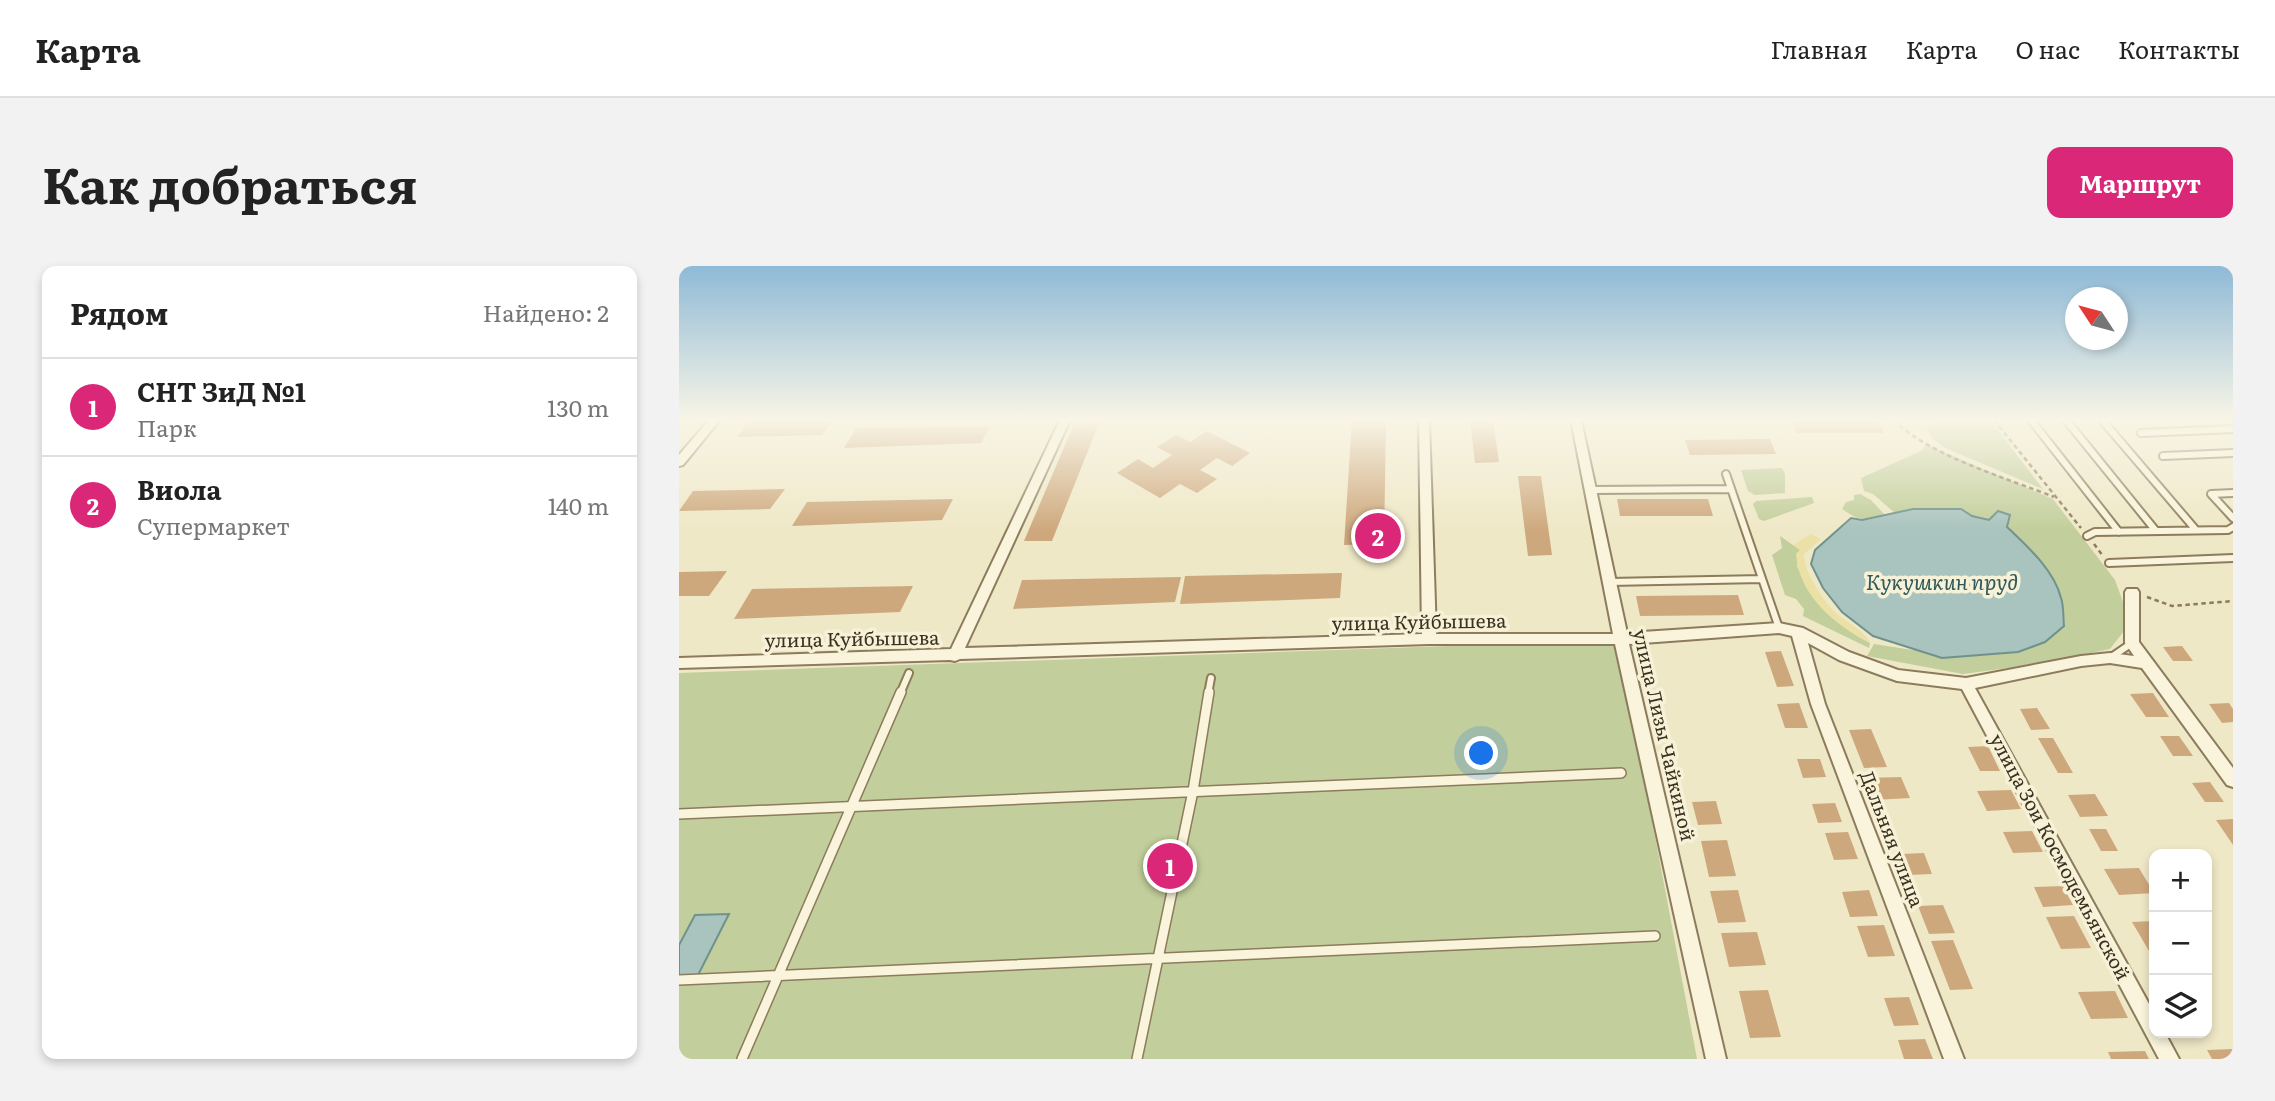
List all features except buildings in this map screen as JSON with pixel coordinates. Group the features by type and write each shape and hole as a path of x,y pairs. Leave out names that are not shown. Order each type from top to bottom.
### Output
{"street":[{"path":"955,656 1048,457"},
{"path":"1425,457 1429,639"},
{"name":"улица Лизы Чайкиной","path":"1584,457 1621,639 1716,1059"},
{"path":"2132,592 2132,643 2233,780"},
{"name":"улица Куйбышева","path":"679,663 1429,639 1621,639 1779,628 1798,632 1844,656 1897,675 1966,684 2110,658 2147,663"},
{"name":"Дальняя улица","path":"1798,632 1818,704 1954,1059"},
{"name":"улица Зои Космодемьянской","path":"1966,684 2149,1021"},
{"name":"улица Зои Космодемьянской","path":"2158,1038 2169,1059"}],"lane":[{"path":"2060,457 2119,532"},
{"path":"2096,457 2156,531"},
{"path":"2134,457 2196,530"},
{"path":"1725,474 1779,628"},
{"path":"1591,490 1731,489"},
{"path":"2233,493 2211,494 2233,518"},
{"path":"2087,536 2095,533 2233,527"},
{"path":"2109,564 2233,558"},
{"path":"1609,582 1762,579"},
{"path":"2110,658 2132,643"},
{"path":"742,1059 909,673"},
{"path":"1137,1059 1193,791 1210,678"},
{"path":"679,814 1621,773"},
{"path":"679,979 1655,936"}],"path":[{"path":"1960,457 2056,497"},
{"path":"2024,457 2109,564"},
{"path":"2132,592 2172,606 2233,601"}],"green space":[{"path":"1907,457 1955,457 2053,499 2115,580 2123,602 2124,631 2110,649 2045,663 1963,674 1867,656 1874,644 1913,650 2061,597 2048,571 2008,528 2010,515 1989,520 1972,517 1961,509 1913,509 1895,513 1873,494 1864,491 1861,478"},
{"path":"1967,457 2018,457 2043,489"},
{"path":"1782,468 1785,474 1785,493 1755,495 1748,491 1741,470"},
{"path":"1860,494 1871,500 1885,515 1862,519 1842,509 1846,502 1854,500 1854,495"},
{"path":"1812,497 1814,503 1764,521 1759,519 1753,504 1756,501"},
{"path":"1780,536 1800,550 1797,566 1818,600 1847,629 1870,643 1869,648 1803,616 1804,609 1796,599 1785,595 1772,555 1782,548"},
{"path":"1618,640 1697,1059 679,1059 679,673"}],"sand":[{"path":"1811,534 1821,539 1804,554 1815,586 1831,608 1859,630 1870,643 1821,608 1804,583 1796,554 1800,550 1793,545"}],"water":[{"name":"Кукушкин пруд","path":"1913,509 1961,509 1972,516 1989,520 1998,511 2010,515 2007,527 2039,559 2057,588 2063,604 2064,626 2045,642 2018,652 1942,658 1873,636 1842,612 1823,588 1811,564 1815,550 1851,518 1862,520"},
{"path":"729,914 696,979 679,980 679,945 695,915"}],"place":[{"name":"Виола","path":"1378,536"},
{"name":"СНТ ЗиД №1","path":"1170,866"}]}
